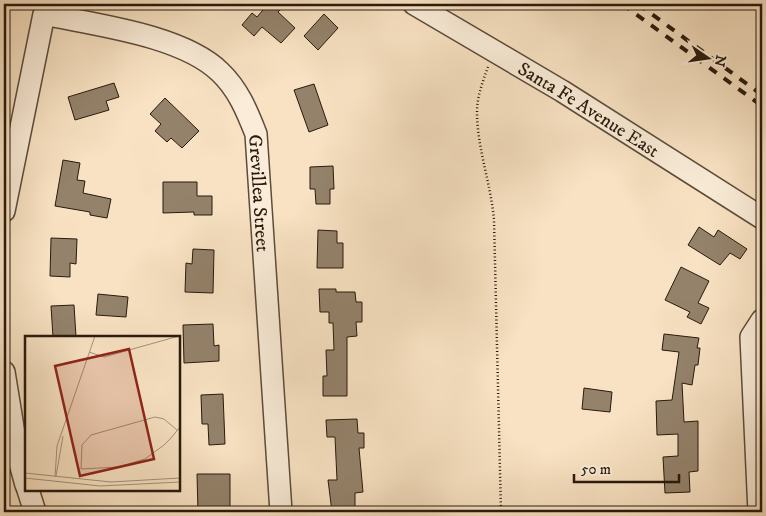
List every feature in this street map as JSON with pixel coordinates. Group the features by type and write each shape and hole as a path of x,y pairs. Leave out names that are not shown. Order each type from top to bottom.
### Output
{"street":[{"name":"Santa Fe Avenue East","path":"414,4 562,91 762,218"},
{"name":"Grevillea Street","path":"4,211 44,14 143,36 181,48 202,58 220,72 242,100 256,134 281,512"},
{"path":"759,512 751,337 762,320"},
{"path":"4,372 17,452 25,481"},
{"path":"28,491 35,512"}],"path":[{"path":"494,51 479,93 477,111 479,137 492,200 494,220 501,512"}],"building":[{"path":"268,4 285,4 278,12 295,28 281,43 262,27 254,36 242,25 252,13 257,17"},
{"path":"324,14 338,28 318,50 304,36"},
{"path":"114,83 119,97 106,101 109,110 75,120 68,97"},
{"path":"314,84 328,125 309,132 294,90"},
{"path":"165,98 199,131 182,148 171,138 167,142 155,131 161,124 150,114"},
{"path":"63,160 80,163 77,180 85,181 83,193 111,199 107,218 90,215 90,212 55,206"},
{"path":"333,166 334,189 330,189 330,204 316,204 315,189 310,189 310,167"},
{"path":"163,182 197,182 197,196 212,196 212,215 194,215 194,212 163,213"},
{"path":"699,227 714,237 718,230 747,249 740,259 730,253 720,265 688,245"},
{"path":"318,230 337,231 337,243 343,243 343,268 317,268"},
{"path":"51,238 77,239 76,264 70,263 70,277 50,276"},
{"path":"193,249 214,250 213,293 185,292 186,263 192,264"},
{"path":"681,267 709,281 698,303 709,308 701,324 687,317 690,312 665,300"},
{"path":"319,289 336,289 336,292 355,292 356,302 362,302 362,322 356,322 357,336 347,337 347,396 323,396 323,376 327,376 326,350 334,350 333,323 329,323 329,312 320,312"},
{"path":"98,294 128,297 126,317 96,315"},
{"path":"74,305 76,336 53,336 51,306"},
{"path":"213,324 214,346 219,345 219,361 184,363 183,325"},
{"path":"664,334 699,338 697,348 700,348 698,365 695,365 692,385 682,383 684,422 698,421 698,471 689,472 690,492 665,493 663,457 678,456 678,434 657,435 656,401 672,400 679,352 662,350"},
{"path":"584,388 612,392 610,412 582,409"},
{"path":"223,394 225,444 209,445 208,424 202,424 201,395"},
{"path":"357,419 358,433 364,433 364,448 359,448 363,492 355,493 355,512 332,512 328,480 337,480 335,437 327,437 326,420"},
{"path":"197,474 230,474 230,512 198,512"}],"railway":[{"path":"622,4 762,106"},
{"path":"638,4 762,95"}]}
